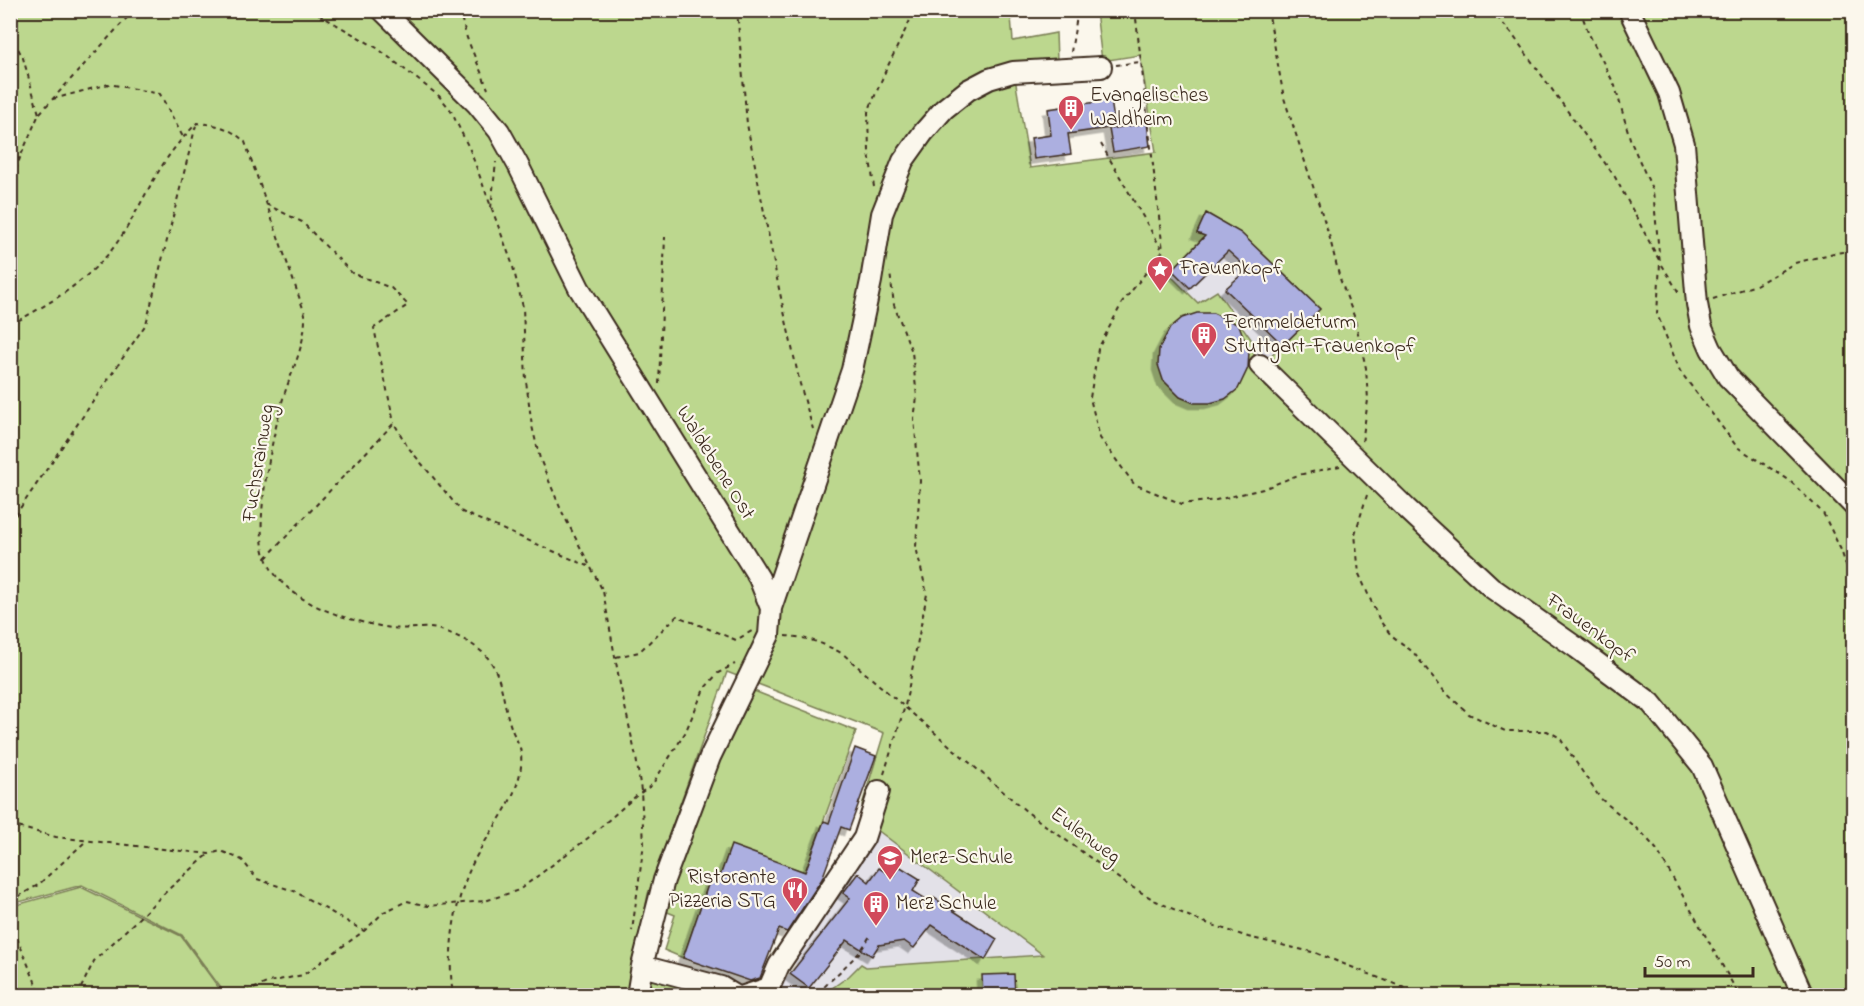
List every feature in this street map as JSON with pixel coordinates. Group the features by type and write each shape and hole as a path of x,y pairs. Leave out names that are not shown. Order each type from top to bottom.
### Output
{"street":[{"name":"Waldebene Ost","path":"382,10 477,104 499,131 579,288 759,578 771,608 769,635 710,757 664,880 642,966 638,996"},
{"path":"1629,10 1669,93 1684,144 1697,304 1701,326 1728,377 1854,506"},
{"path":"771,608 852,370 882,214 903,161 944,109 968,90 989,79 1013,72 1101,67"},
{"name":"Frauenkopf","path":"1260,365 1406,508 1492,588 1651,703 1702,766 1803,996"},
{"path":"744,996 769,988 779,965 864,838 879,792"},
{"path":"642,966 721,987 736,996"}],"path":[{"path":"10,187 39,114 134,10"},
{"path":"311,10 378,48 439,96 450,109 459,125 520,289 525,328 524,359 529,402 540,459 561,510 603,591 641,791 644,843 631,941"},
{"path":"459,10 467,38 489,92"},
{"path":"737,10 747,124 778,284 800,384 815,435"},
{"path":"874,188 869,152 868,112 915,10"},
{"path":"1068,70 1078,10"},
{"path":"1135,10 1163,251 1122,303 1098,349 1090,398 1100,438 1134,484 1182,504 1216,500 1263,489 1298,475 1360,462 1368,400 1366,368 1354,315 1340,279 1329,235 1284,98 1268,10"},
{"path":"1491,10 1512,34 1615,177 1660,263 1683,300 1697,304 1756,285 1795,263 1834,253 1854,251"},
{"path":"1580,10 1589,34 1615,86 1631,141 1653,191 1660,263 1657,314 1680,371 1737,447 1790,480 1823,513 1841,550 1854,589"},
{"path":"10,33 23,58 39,114"},
{"path":"1101,67 1140,62"},
{"path":"52,99 109,84 160,94 183,137"},
{"path":"10,325 50,304 73,288 110,252 138,210 162,166 196,123"},
{"path":"10,523 146,324 196,123"},
{"name":"Fuchsrainweg","path":"196,123 217,125 233,131 245,142 304,314 305,328 300,354 281,407 269,465 261,518 266,558 283,584 309,602 333,613 392,628 438,629 477,648 488,658 494,669 510,725 520,748 520,778 514,794 472,864 458,902 451,953 453,996"},
{"path":"1101,144 1163,251"},
{"path":"10,168 22,153"},
{"path":"491,209 496,159"},
{"path":"266,204 302,222 352,273 392,288 408,304 374,328 394,423 406,446 462,512 589,566"},
{"path":"654,411 658,404 665,237"},
{"path":"879,792 905,706 927,594 916,547 920,481 914,419 917,397 912,352 894,305 890,271"},
{"path":"10,318 20,320"},
{"path":"266,558 394,423"},
{"path":"1369,490 1355,534 1359,574 1380,621 1391,635 1413,652 1444,691 1469,714 1505,731 1547,731 1559,737 1600,798 1643,834 1657,850 1740,995"},
{"path":"616,657 639,652 677,616 736,640 756,629 771,608"},
{"name":"Eulenweg","path":"769,635 802,636 822,642 843,654 1027,812 1077,850 1156,901 1195,919 1248,937 1316,953 1425,996"},
{"path":"237,996 269,982 303,975 364,931 384,912 407,901 428,906 485,901 519,890 588,838 641,791 652,785 686,733 705,689 718,673 734,664 757,656"},
{"path":"10,825 56,837 209,854 221,851 242,860 256,879 294,891 364,931"},
{"path":"10,911 12,900 38,885 87,840"},
{"path":"77,996 94,961 171,886 209,854"},
{"path":"10,921 41,996"},
{"path":"810,995 820,991 860,952 870,936"},
{"path":"1709,996 1740,995"}],"shaded area":[{"path":"1206,213 1241,233 1320,309 1257,367 1217,291 1198,304 1169,274 1197,233"},
{"name":"Merz-Schule","path":"876,829 1063,970 1066,996 758,996 777,990 797,965 791,960"}],"green space":[{"path":"11,11 1028,11 1011,17 1013,41 1056,33 1057,60 1034,61 1013,66 1030,168 1156,152 1140,55 1102,61 1096,11 1853,11 1853,995 824,995 861,964 866,967 1043,955 876,829 862,805 884,733 727,672 648,894 634,966 718,995 226,995 182,935 82,885 15,903 11,918","holes":["1206,213 1241,233 1320,309 1257,367 1251,339 1217,291 1198,303 1169,274 1205,236 1197,233"]},
{"path":"749,689 856,731 805,872 731,846 718,882 710,879 683,958 664,950 675,915 660,909"},
{"path":"81,887 181,936 224,995 11,995 11,921 16,905"}],"building":[{"name":"Evangelisches Waldheim","path":"1111,100 1115,127 1068,134 1071,154 1034,159 1031,138 1051,135 1048,109"},
{"path":"1147,123 1150,146 1113,152 1109,129"},
{"path":"1206,213 1241,233 1320,309 1283,345 1225,289 1248,269 1228,251 1190,288 1172,270 1205,236 1197,233"},
{"name":"Fernmeldeturm Stuttgart-Frauenkopf","path":"1197,313 1213,313 1239,325 1249,352 1248,368 1238,389 1225,399 1210,403 1194,403 1180,397 1163,380 1158,365 1159,349 1170,328 1182,318"},
{"path":"855,748 876,756 849,830 841,827 822,879 787,932 779,929 760,978 750,981 683,958 710,879 718,882 731,845 805,872 824,821 829,823"},
{"name":"Merz Schule","path":"899,866 920,879 913,891 932,903 934,898 997,939 985,960 932,925 914,948 904,941 879,945 872,956 847,940 809,988 790,974 850,898 843,893 858,873 869,882 879,868 893,877"},
{"name":"Merz Schule","path":"1014,974 1015,996 983,996 982,975"}],"place":[{"name":"Evangelisches Waldheim","path":"1071,131"},
{"name":"Frauenkopf","path":"1160,292"},
{"name":"Fernmeldeturm Stuttgart-Frauenkopf","path":"1204,358"},
{"name":"Merz-Schule","path":"890,881"},
{"name":"Ristorante Pizzeria STG","path":"795,913"},
{"name":"Merz Schule","path":"876,927"}]}
